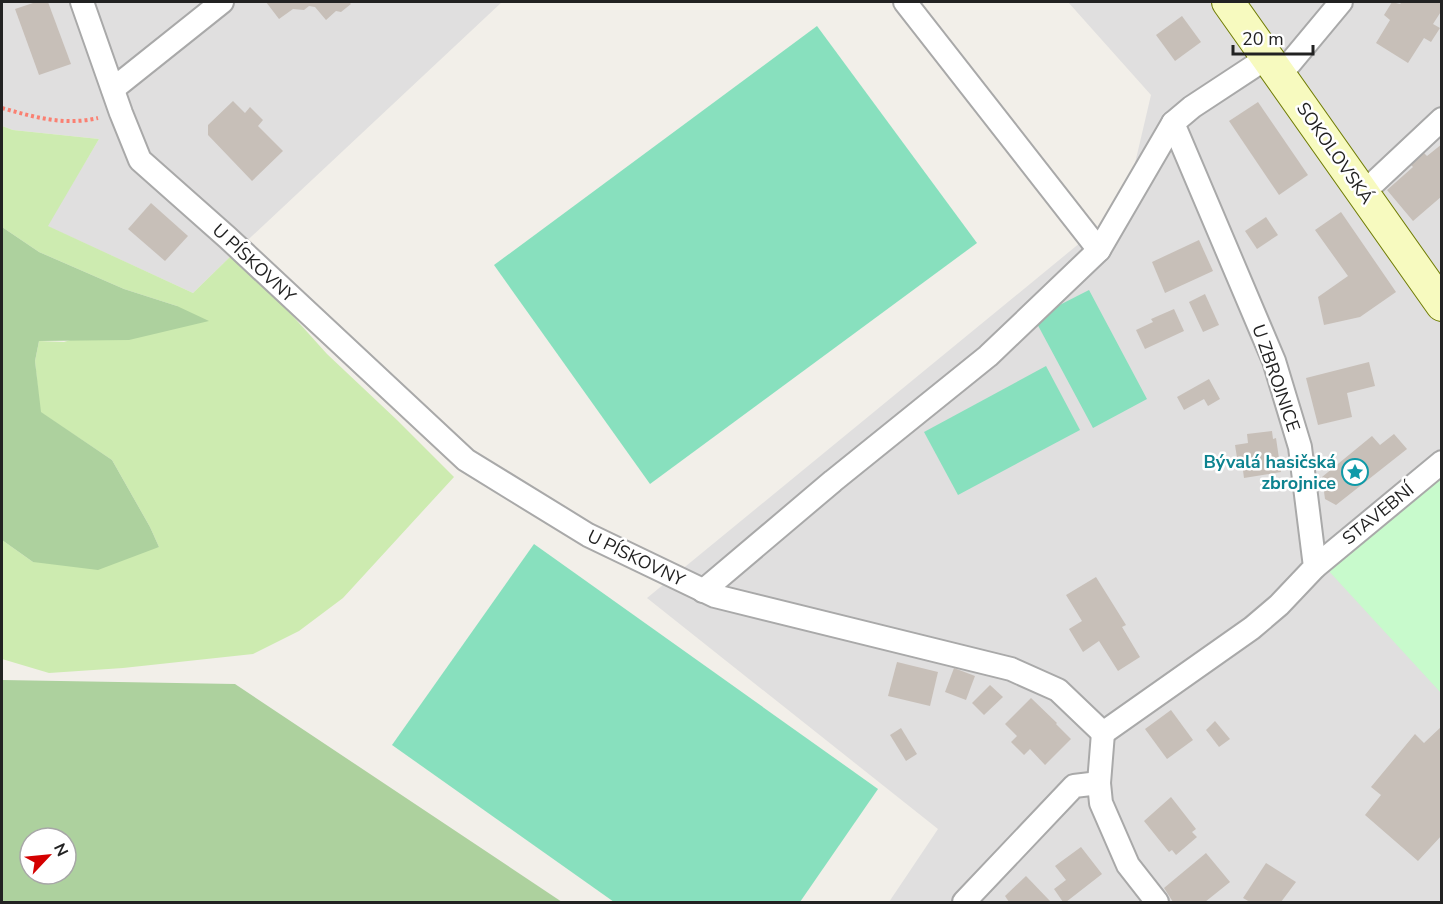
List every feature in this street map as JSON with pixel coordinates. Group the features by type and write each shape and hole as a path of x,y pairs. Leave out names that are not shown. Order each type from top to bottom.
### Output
{"street":[{"name":"U PÍSKOVNY","path":"82,2 140,160 228,238 466,460 588,536 703,591 715,596 1011,669 1058,690 1103,733"},
{"path":"113,89 222,2"},
{"path":"905,2 1099,250"},
{"name":"SOKOLOVSKÁ","path":"1228,2 1442,305"},
{"path":"703,591 833,481 988,356 1099,250 1173,123 1192,107 1274,65 1341,2"},
{"path":"1363,194 1442,119"},
{"name":"U ZBROJNICE","path":"1173,123 1274,361 1300,447 1315,567"},
{"name":"STAVEBNÍ","path":"1315,567 1442,462"},
{"path":"1157,903 1128,865 1101,803 1099,783 1103,733 1252,628 1279,606 1315,567"},
{"path":"964,903 1074,786 1099,783"}],"path":[{"path":"2,108 61,122 83,122 121,112"}],"shaded area":[{"path":"2,2 502,2 193,293 47,226 99,139 13,130 2,126"},
{"path":"1068,2 1441,2 1441,902 889,902 938,829 647,598 1125,206 1151,95"}],"green space":[{"path":"817,26 977,243 650,484 494,265"},
{"path":"2,126 13,130 99,139 48,226 193,293 235,252 327,354 454,477 343,598 299,631 253,654 123,668 49,673 2,659 2,540 33,562 159,547 112,460 40,412 35,361 39,341 64,342 177,306 124,289 39,252 2,227"},
{"path":"2,227 39,252 124,289 177,306 209,321 129,340 39,341 35,361 41,412 112,460 159,547 98,570 33,562 2,540"},
{"path":"1089,290 1147,399 1093,428 1034,318"},
{"path":"1046,366 1080,430 958,495 924,432"},
{"path":"1441,472 1441,693 1326,568"},
{"path":"534,544 878,789 800,902 614,902 392,745"},
{"path":"2,680 235,684 562,902 2,902"}],"building":[{"path":"36,2 48,2 71,64 39,75 15,9"},
{"path":"266,2 349,2 351,4 341,12 336,11 326,20 315,7 309,6 304,10 293,9 279,19"},
{"path":"1392,2 1400,4 1402,2 1442,2 1442,10 1433,24 1440,28 1431,42 1424,38 1408,63 1376,43 1390,20 1384,15"},
{"path":"1182,16 1201,42 1175,61 1156,35"},
{"path":"233,101 245,113 250,107 263,120 258,126 283,151 252,181 208,135 208,125"},
{"path":"1258,102 1308,175 1279,195 1229,121"},
{"path":"1442,144 1442,196 1413,221 1387,190 1413,167 1411,165 1424,153 1427,156"},
{"path":"151,203 188,236 165,261 128,229"},
{"path":"1341,212 1396,292 1360,317 1324,325 1318,297 1348,276 1315,230"},
{"path":"1266,217 1278,235 1257,249 1245,231"},
{"path":"1199,240 1213,271 1165,293 1152,262"},
{"path":"1205,294 1219,325 1203,332 1189,302"},
{"path":"1174,309 1184,331 1145,349 1136,330 1153,322 1151,319"},
{"path":"1369,362 1375,386 1347,393 1352,417 1318,425 1306,378"},
{"path":"1209,379 1220,399 1208,406 1204,399 1184,410 1177,397"},
{"path":"1272,431 1273,439 1276,438 1281,472 1244,478 1242,463 1238,464 1235,445 1248,443 1247,434"},
{"path":"1394,434 1407,449 1336,505 1325,499 1322,477 1372,436 1380,445"},
{"path":"1096,577 1126,625 1122,627 1140,657 1118,671 1099,641 1083,652 1069,629 1082,621 1066,595"},
{"path":"897,662 938,672 930,706 888,696"},
{"path":"954,668 975,676 966,700 945,692"},
{"path":"990,685 1003,697 984,715 972,703"},
{"path":"1031,698 1071,739 1045,765 1030,749 1024,755 1011,742 1017,736 1005,724"},
{"path":"1171,710 1193,740 1167,759 1145,729"},
{"path":"1215,721 1230,739 1219,747 1206,730"},
{"path":"1442,726 1442,835 1418,861 1365,815 1381,795 1371,787 1415,734 1424,743"},
{"path":"901,728 917,754 906,761 890,735"},
{"path":"1171,797 1196,829 1192,832 1197,837 1176,855 1172,850 1169,852 1144,821"},
{"path":"1081,847 1102,874 1063,902 1054,889 1066,880 1055,866"},
{"path":"1206,853 1230,882 1205,902 1173,902 1164,888"},
{"path":"1266,863 1296,882 1281,902 1250,902 1243,898"},
{"path":"1026,876 1050,901 1009,902 1005,896"}],"place":[{"name":"Bývalá hasičská zbrojnice","path":"1355,472"}]}
